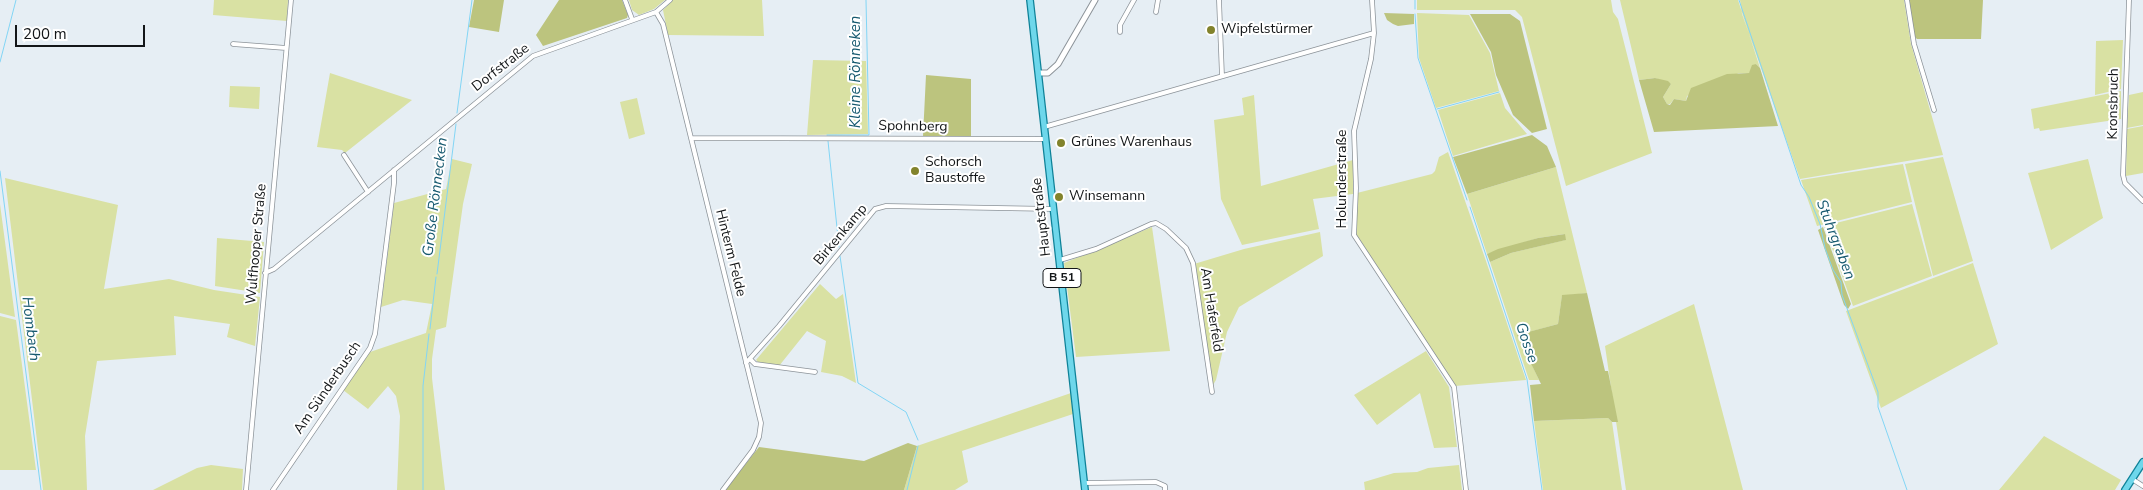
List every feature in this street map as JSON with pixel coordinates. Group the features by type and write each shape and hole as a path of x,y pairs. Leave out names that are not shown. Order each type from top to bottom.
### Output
{"main road":[{"name":"Hauptstraße","path":"1030,0 1085,490"},
{"path":"2124,490 2143,462"}],"street":[{"name":"Wulfhooper Straße","path":"246,490 291,0"},
{"path":"625,0 632,19"},
{"name":"Dorfstraße","path":"266,273 274,270 532,56 656,12 670,0"},
{"path":"1039,73 1048,73 1058,64 1095,0"},
{"path":"1120,32 1120,25 1134,0"},
{"path":"1156,12 1158,0"},
{"path":"1220,0 1222,76"},
{"name":"Holunderstraße","path":"1372,0 1374,33 1367,76 1354,131 1356,188 1354,235 1454,387 1466,490"},
{"path":"1907,0 1914,44 1934,110"},
{"name":"Kronsbruch","path":"2129,0 2123,175 2125,183 2143,201"},
{"name":"Hinterm Felde","path":"656,12 662,24 761,423 759,437 750,454 723,490"},
{"path":"1044,127 1374,33"},
{"path":"233,44 286,48"},
{"name":"Spohnberg","path":"691,138 1045,139"},
{"path":"344,156 368,192"},
{"name":"Am Sünderbusch","path":"273,490 372,341 393,192 394,170"},
{"name":"Birkenkamp","path":"746,363 751,360 875,209 886,206 1054,209"},
{"name":"Am Haferfeld","path":"1060,260 1096,249 1151,224 1161,224 1186,248 1192,263 1212,392"},
{"path":"751,360 755,364 815,372"},
{"path":"2132,479 2143,486"},
{"path":"1084,483 1156,482 1165,486 1165,490"}],"green space":[{"path":"214,0 288,0 287,21 213,15"},
{"path":"474,0 504,0 499,32 469,27"},
{"path":"559,0 622,0 628,15 627,18 543,46 536,35"},
{"path":"629,0 665,0 654,9 639,15 632,10"},
{"path":"673,0 762,0 764,36 668,35 663,10"},
{"path":"1417,0 1611,0 1613,12 1618,19 1652,153 1566,186 1522,17 1515,10 1417,10"},
{"path":"1620,0 1738,0 1760,68 1756,64 1749,73 1739,73 1687,96 1686,101 1674,99 1670,104 1667,104 1663,97 1671,84 1655,78 1639,80"},
{"path":"1740,0 1904,0 1911,44 1943,155 1800,179 1742,14"},
{"path":"1909,0 1983,0 1981,39 1917,39 1914,36"},
{"path":"1384,13 1414,14 1414,24 1398,26 1387,20"},
{"path":"1417,13 1469,15 1490,53 1499,91 1436,108 1419,58"},
{"path":"1470,14 1510,14 1520,21 1547,129 1532,133 1513,115 1496,75 1491,52"},
{"path":"2123,40 2121,89 2095,95 2096,41"},
{"path":"813,60 866,61 868,134 807,135"},
{"path":"1756,64 1760,68 1778,126 1654,132 1639,80 1655,78 1668,81 1671,84 1663,97 1667,104 1670,105 1674,99 1686,101 1691,88 1727,74 1749,73 1752,65"},
{"path":"330,73 412,100 345,153 342,150 317,147"},
{"path":"926,75 971,79 971,138 923,136"},
{"path":"230,86 260,87 259,109 229,107"},
{"path":"2121,91 2121,119 2040,131 2039,128 2034,129 2031,109"},
{"path":"2143,92 2143,125 2127,128 2129,95"},
{"path":"1500,93 1505,108 1527,134 1453,156 1438,110"},
{"path":"1254,95 1261,186 1353,160 1353,194 1313,199 1319,229 1242,245 1221,199 1214,120 1244,115 1242,98"},
{"path":"637,98 645,134 629,139 620,102"},
{"path":"2143,126 2143,173 2126,176 2127,129"},
{"path":"1532,135 1547,146 1556,167 1467,194 1453,157"},
{"path":"1448,152 1526,380 1455,386 1356,234 1357,193 1432,174 1435,171 1439,157"},
{"path":"1943,157 1973,261 1933,276 1905,164"},
{"path":"452,159 472,164 463,204 446,327 436,330 432,359 432,378 445,490 397,490 400,416 396,396 388,386 368,409 343,390 370,352 426,333 432,304 403,300 381,307 394,203 446,189"},
{"path":"2088,159 2103,218 2051,250 2028,173"},
{"path":"1903,164 1912,202 1817,226 1801,180"},
{"path":"1556,167 1587,293 1562,296 1558,324 1518,335 1539,380 1529,380 1490,262 1511,253 1565,240 1565,234 1538,238 1487,254 1467,194"},
{"path":"5,178 118,205 104,289 169,279 214,290 260,297 255,346 227,337 230,324 174,316 176,355 97,361 85,436 87,490 43,490"},
{"path":"0,204 15,317 0,313"},
{"path":"1912,204 1932,276 1853,306 1824,226"},
{"path":"1152,227 1170,351 1076,357 1064,263"},
{"path":"1823,227 1851,304 1848,309 1844,305 1818,230"},
{"path":"1320,232 1323,256 1239,307 1227,332 1216,380 1213,385 1194,264 1244,249"},
{"path":"1565,234 1566,240 1511,253 1490,262 1487,254 1538,238"},
{"path":"217,238 264,242 260,293 215,286"},
{"path":"1973,263 1998,344 1881,408 1846,311"},
{"path":"820,284 836,299 843,294 856,383 842,376 821,372 826,341 807,331 779,366 759,363 756,360"},
{"path":"1587,293 1605,371 1608,371 1618,422 1612,422 1608,418 1534,421 1530,385 1541,384 1517,335 1558,324 1562,295"},
{"path":"1694,304 1743,490 1626,490 1605,346"},
{"path":"0,316 16,320 36,470 0,470"},
{"path":"1426,351 1449,387 1457,447 1434,448 1420,393 1377,425 1354,395"},
{"path":"1071,393 1073,414 962,451 968,482 955,490 904,490 917,446"},
{"path":"1608,418 1612,422 1622,490 1543,490 1534,421"},
{"path":"2044,436 2121,480 2115,490 1999,490"},
{"path":"908,443 917,446 904,490 725,490 759,447 864,461"},
{"path":"211,465 243,469 242,490 153,490 197,468"},
{"path":"1459,465 1462,490 1365,490 1364,482 1394,473 1417,472 1428,468"}],"waterway":[{"name":"Hombach","path":"0,62 16,0"},
{"name":"Große Rönnecken","path":"457,113 472,0"},
{"name":"Kleine Rönneken","path":"827,135 869,135 866,0"},
{"name":"Gosse","path":"1415,0 1415,9"},
{"name":"Stuhrgraben","path":"1739,0 1801,185 1809,197 1820,224 1825,248 1833,270 1841,282 1842,295 1878,392 1878,407 1907,490"},
{"name":"Gosse","path":"1415,14 1418,58 1467,200"},
{"path":"1437,109 1499,92"},
{"name":"Große Rönnecken","path":"437,274 456,124"},
{"name":"Kleine Rönneken","path":"828,141 839,247"},
{"name":"Hombach","path":"0,171 41,490"},
{"name":"Gosse","path":"1470,207 1527,379 1542,490"},
{"name":"Kleine Rönneken","path":"840,256 858,383 906,412 918,440"},
{"name":"Große Rönnecken","path":"430,329 436,277"},
{"name":"Große Rönnecken","path":"423,490 423,386 429,334"},
{"path":"907,490 918,446"}],"place":[{"name":"Wipfelstürmer","path":"1211,30"},
{"name":"Grünes Warenhaus","path":"1061,143"},
{"name":"Schorsch Baustoffe","path":"915,171"},
{"name":"Winsemann","path":"1059,197"}]}
